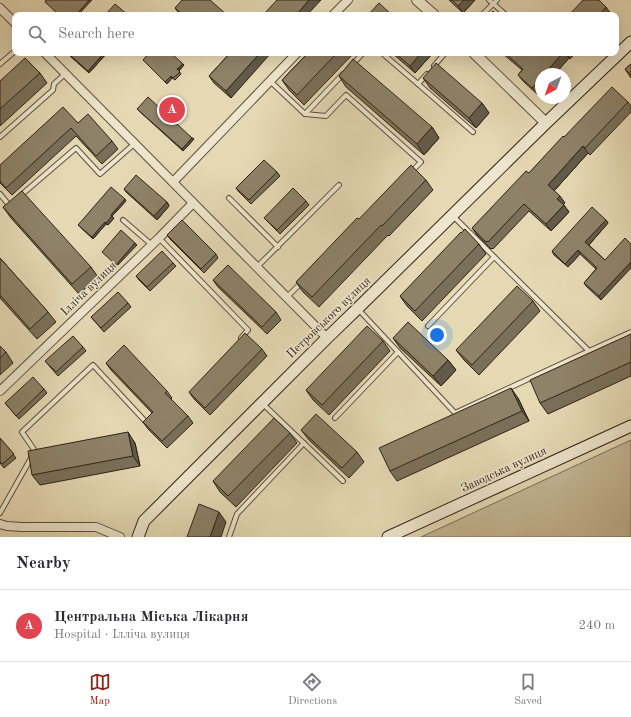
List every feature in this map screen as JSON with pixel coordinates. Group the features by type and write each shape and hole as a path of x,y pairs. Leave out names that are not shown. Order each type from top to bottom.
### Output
{"main road":[{"name":"Петровського вулиця","path":"619,53 631,42"},
{"name":"Петровського вулиця","path":"138,537 144,521 261,402 616,56"},
{"name":"Заводська вулиця","path":"388,537 631,426"}],"street":[{"path":"336,12 348,0"},
{"path":"417,0 431,12"},
{"path":"0,8 12,20"},
{"path":"48,56 327,338"},
{"path":"173,182 294,56"},
{"path":"477,56 546,123"},
{"name":"Ілліча вулиця","path":"0,391 152,245 193,203"},
{"path":"0,524 22,527 96,527 120,537"}],"lane":[{"path":"489,0 502,12"},
{"path":"485,12 497,0"},
{"path":"0,64 12,54"},
{"path":"305,114 360,56"},
{"path":"385,56 473,132"},
{"path":"418,84 442,56"},
{"path":"0,137 53,90 54,84 66,74"},
{"path":"270,81 305,114 326,116 346,95 421,162 410,173"},
{"path":"0,194 9,205 76,148 100,174 135,143"},
{"path":"257,268 338,185"},
{"path":"229,198 278,247"},
{"path":"452,215 589,351"},
{"path":"123,220 152,245"},
{"path":"159,238 248,330 238,341"},
{"path":"428,326 494,256"},
{"path":"287,298 303,280"},
{"path":"358,309 455,413 631,332"},
{"path":"335,418 398,352"},
{"path":"35,451 22,432 93,365 145,421"},
{"path":"261,402 343,481"},
{"path":"229,537 237,514 304,444"},
{"path":"35,451 43,450"},
{"path":"0,513 35,451"}],"shaded area":[{"path":"631,440 631,537 421,537"}],"building":[{"path":"46,0 89,0 79,12 56,12 45,2"},
{"path":"182,0 210,0 224,12 180,12 175,8"},
{"path":"277,0 309,0 299,12 266,12"},
{"path":"452,0 464,0 458,6"},
{"path":"583,0 599,0 606,7 602,12 572,12"},
{"path":"379,3 389,12 371,12"},
{"path":"115,4 124,12 108,12"},
{"path":"71,56 101,56 88,71"},
{"path":"146,56 174,56 183,64 177,69 180,72 173,78 171,76 165,82 143,60"},
{"path":"227,56 257,56 226,91 209,76"},
{"path":"305,56 334,56 297,95 282,80"},
{"path":"398,56 418,56 410,66"},
{"path":"508,56 560,56 549,68 535,68 535,85 532,88 518,75 523,69"},
{"path":"25,58 40,73 0,109 0,81"},
{"path":"353,59 432,127 417,144 339,76"},
{"path":"436,63 482,103 469,118 423,78"},
{"path":"631,64 631,75 625,69"},
{"path":"612,87 628,102 585,148 583,146 548,185 560,196 557,199 564,205 546,224 524,204 488,242 486,242 472,228 526,171 529,173 563,136 564,137"},
{"path":"148,97 192,138 182,149 137,109"},
{"path":"63,107 78,123 88,114 112,141 96,156 71,128 6,188 0,181 0,165"},
{"path":"264,160 277,172 249,200 236,188"},
{"path":"411,165 426,180 312,297 296,282 357,218 359,219"},
{"path":"136,175 167,202 154,216 124,189"},
{"path":"111,187 125,199 106,223 105,222 92,237 78,225"},
{"path":"293,188 306,201 277,230 264,218"},
{"path":"22,191 91,267 72,284 3,207"},
{"path":"592,207 606,220 585,242 605,260 625,238 631,244 631,262 599,296 584,283 597,268 578,250 565,264 552,251"},
{"path":"182,220 216,254 201,269 167,235"},
{"path":"465,229 479,244 415,311 400,296"},
{"path":"121,230 135,243 116,265 102,252"},
{"path":"162,251 173,263 147,287 136,276"},
{"path":"0,258 48,312 30,329 0,295"},
{"path":"228,265 276,312 262,327 213,280"},
{"path":"517,286 533,301 472,365 456,350"},
{"path":"118,292 128,303 101,328 91,317"},
{"path":"408,322 448,360 433,376 393,338"},
{"path":"367,326 383,341 322,405 306,390"},
{"path":"245,333 262,349 205,408 189,392"},
{"path":"631,334 631,362 540,403 530,380"},
{"path":"73,336 83,347 56,372 45,361"},
{"path":"124,345 167,391 165,393 188,416 162,441 143,422 153,412 106,363"},
{"path":"0,346 6,352 0,358"},
{"path":"33,377 44,389 16,416 5,403"},
{"path":"511,388 522,411 390,471 379,448"},
{"path":"316,414 357,452 342,468 301,430"},
{"path":"274,418 290,433 228,496 213,481"},
{"path":"128,432 133,456 32,475 28,451"},
{"path":"0,438 14,454 2,464 0,462"},
{"path":"199,504 219,512 210,537 187,537"}],"place":[{"name":"Центральна Міська Лікарня","path":"172,110"}]}
